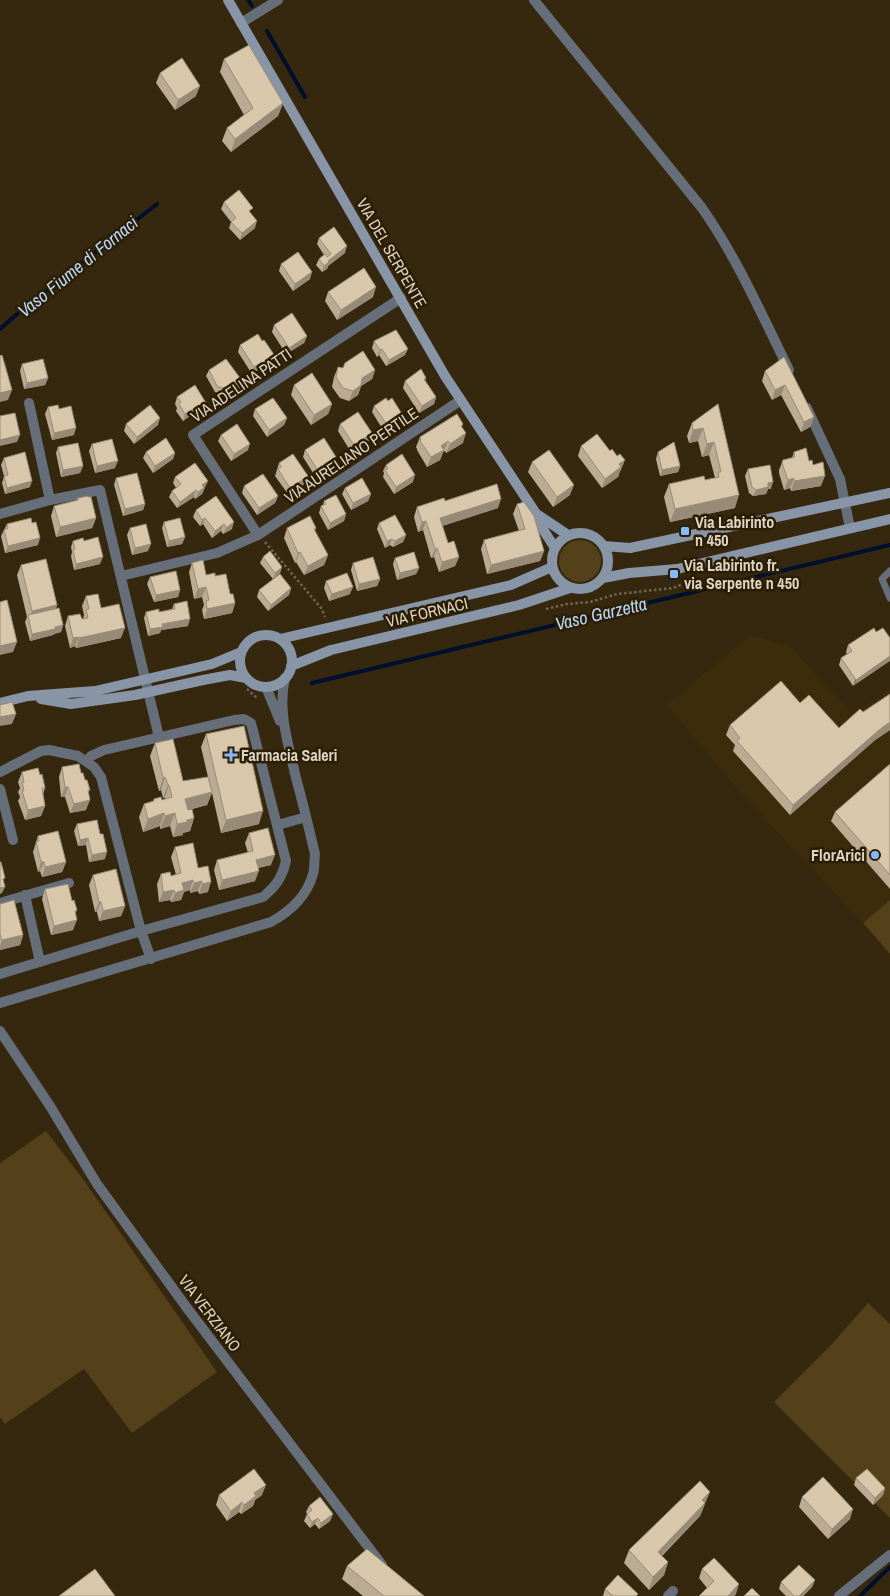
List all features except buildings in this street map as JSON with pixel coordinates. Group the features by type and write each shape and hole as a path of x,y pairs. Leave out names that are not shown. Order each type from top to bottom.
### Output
{"street":[{"name":"VIA DEL SERPENTE","path":"228,0 445,376 537,515 554,548"},
{"path":"241,23 278,0"},
{"path":"534,0 702,208 721,235 793,378"},
{"name":"VIA ADELINA PATTI","path":"258,535 193,435 401,298"},
{"path":"801,396 840,479 850,528"},
{"name":"VIA AURELIANO PERTILE","path":"258,535 461,400"},
{"path":"29,404 50,500"},
{"path":"0,514 50,500 100,490 159,738"},
{"path":"604,546 630,548 890,493"},
{"name":"VIA DEL SERPENTE","path":"537,515 568,535"},
{"name":"VIA FORNACI","path":"291,666 331,650 519,606 570,588 590,588 603,578 677,569 890,519"},
{"path":"570,588 560,582 552,567 554,548 558,542 568,535 578,533 589,534 604,546 608,561 603,578"},
{"path":"121,576 217,553 258,535"},
{"name":"VIA FORNACI","path":"0,703 28,696 95,691 212,664 241,652 249,641 257,636 267,635 280,639 329,628 511,585 552,567"},
{"path":"0,1003 271,922 289,910 304,892 313,874 315,854 286,736 282,706 283,687 291,666 288,648 280,639"},
{"path":"241,652 240,666 246,678"},
{"name":"VIA FORNACI","path":"28,696 71,704 149,692 230,675 246,678 255,684 266,687"},
{"path":"285,678 279,683 266,687 286,736"},
{"path":"0,974 263,897 275,888 283,876 286,861 251,723 244,719 234,720 104,750 91,756 87,761"},
{"path":"0,772 41,751 63,752 78,756 94,767 101,777 142,931 152,959"},
{"path":"0,790 12,840"},
{"path":"278,825 306,816"},
{"path":"0,903 69,883"},
{"path":"25,895 40,962"},
{"name":"VIA VERZIANO","path":"0,1031 50,1106 98,1184 187,1308 384,1569 391,1574"},
{"path":"840,1596 890,1554"}],"lane":[{"path":"890,571 882,579 890,598"}],"path":[{"path":"258,535 322,609 329,628"}],"shaded area":[{"path":"580,540 595,546 601,561 595,576 580,582 565,576 559,561 565,546"},
{"path":"750,635 790,646 853,715 890,689 890,900 863,923 740,792 667,705"},
{"path":"890,900 890,954 863,923"},
{"path":"46,1131 83,1179 217,1372 132,1433 84,1369 5,1424 0,1417 0,1163"},
{"path":"868,1303 890,1324 890,1518 774,1402 832,1344"}],"waterway":[{"name":"Vaso Fiume di Fornaci","path":"248,0 252,6"},
{"name":"Vaso Fiume di Fornaci","path":"267,31 305,97"},
{"name":"Vaso Fiume di Fornaci","path":"0,329 157,204"},
{"name":"Vaso Garzetta","path":"312,683 890,545"},
{"path":"860,1596 890,1567"}],"place":[{"name":"Via Labirinto n 450","path":"685,531"},
{"name":"Via Labirinto fr. via Serpente n 450","path":"674,574"},
{"name":"Farmacia Saleri","path":"231,755"},
{"name":"FlorArici","path":"875,855"}]}
